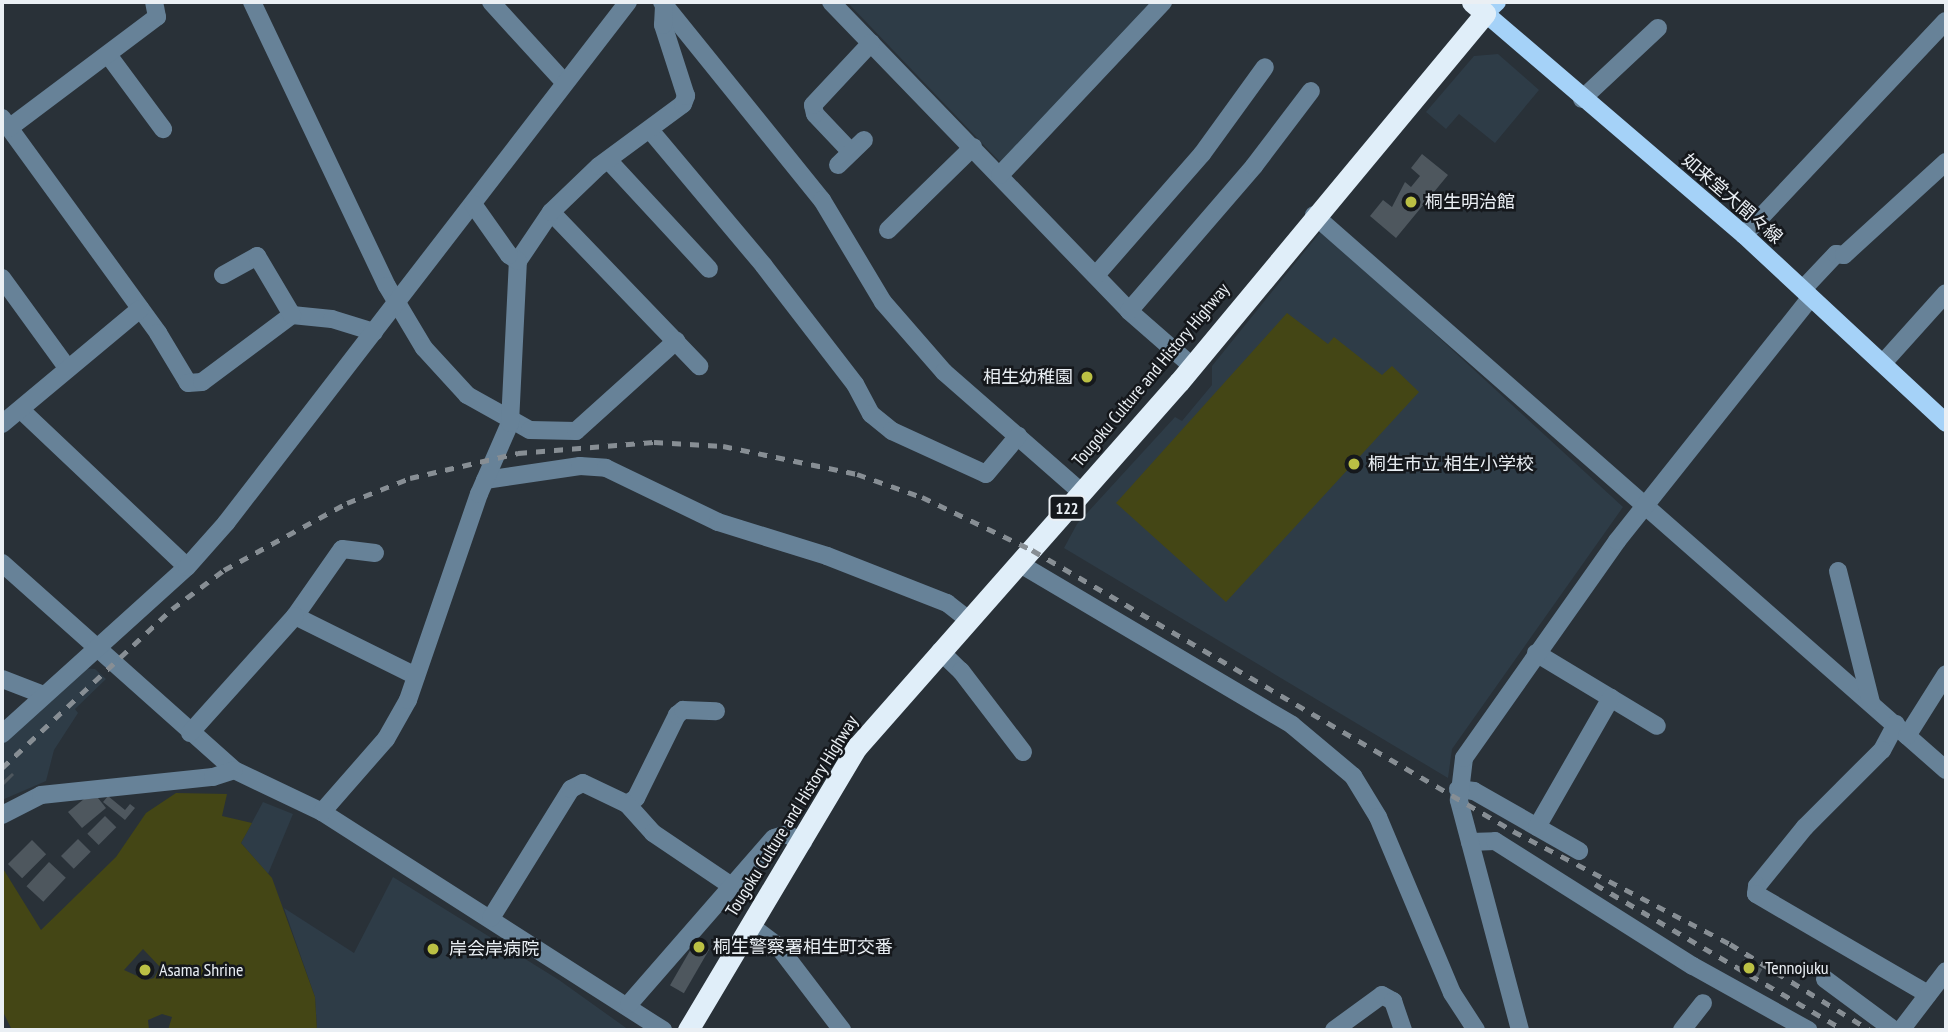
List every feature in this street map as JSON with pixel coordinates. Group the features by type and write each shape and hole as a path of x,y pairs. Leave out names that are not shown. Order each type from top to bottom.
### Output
{"highway":[{"name":"Tougoku Culture and History Highway","path":"688,1030 803,842 857,747 1192,366 1485,6"}],"main road":[{"name":"如来堂大間々線","path":"1485,6 1582,99 1744,235 1946,423"}],"street":[{"path":"251,2 397,303 424,348 451,380 510,422 530,430 559,433 584,428 676,341"},
{"path":"491,2 564,82"},
{"path":"2,734 187,567 397,303 628,2"},
{"path":"831,2 1129,311 1192,366"},
{"path":"1000,175 1163,2"},
{"path":"663,3 822,200 883,302 944,372 993,416 1004,421 1081,492"},
{"path":"322,812 386,739 416,676 485,480 510,422 518,261 551,212 608,161 685,100 663,25 663,3"},
{"path":"160,4 158,17 109,56 5,123 140,309 184,379 193,385 292,314 332,319 374,332"},
{"path":"1744,235 1946,20"},
{"path":"1582,99 1658,28"},
{"path":"864,140 845,159 815,114 813,105 871,43"},
{"path":"109,56 163,129"},
{"path":"1096,275 1202,154 1265,67"},
{"path":"1129,311 1245,176 1311,91"},
{"path":"650,130 764,266 855,384 861,400 892,431 986,474 1018,436"},
{"path":"888,230 973,147"},
{"path":"608,161 709,269"},
{"path":"1520,1030 1458,794 1469,748 1644,506 1836,254 1844,255 1946,162"},
{"path":"473,204 509,255 518,261"},
{"path":"551,212 699,366"},
{"path":"1314,215 1946,770"},
{"path":"223,275 257,256 292,314"},
{"path":"2,278 68,369"},
{"path":"1882,363 1946,293"},
{"path":"2,424 140,309"},
{"path":"21,410 187,567"},
{"path":"485,480 572,467 606,468 718,522 827,556 947,603 969,620"},
{"path":"190,733 295,616 342,549 375,553"},
{"path":"2,563 233,769 322,812 629,1004 663,1030"},
{"path":"1020,564 1318,744 1362,788 1452,993 1476,1030"},
{"path":"1838,571 1871,702"},
{"path":"295,616 416,676"},
{"path":"940,651 961,671 1023,752"},
{"path":"1536,653 1657,726"},
{"path":"1928,994 1756,894 1757,886 1805,827 1901,730 1946,674"},
{"path":"2,679 44,695"},
{"path":"1537,827 1611,698"},
{"path":"627,804 636,797 677,715 683,710 716,711"},
{"path":"2,815 41,795 213,777 233,769"},
{"path":"491,918 576,784 627,804 653,833 730,885"},
{"path":"1458,794 1474,791 1579,851"},
{"path":"629,1004 730,885 774,838 786,834 803,842"},
{"path":"1470,842 1495,841 1693,966 1808,1030"},
{"path":"751,926 778,946 842,1030"},
{"path":"1901,1030 1946,971"},
{"path":"1825,979 1894,1030"},
{"path":"1334,1030 1382,995 1393,1002 1403,1030"},
{"path":"1682,1030 1703,1003"}],"shaded area":[{"path":"847,2 1152,2 1003,165"},
{"path":"1498,54 1539,90 1495,143 1459,114 1446,129 1426,112 1474,56"},
{"name":"桐生市立 相生小学校","path":"1322,230 1623,507 1452,749 1448,778 1064,548 1077,524 1175,417 1182,421 1212,385 1212,366"},
{"path":"1287,313 1328,344 1334,337 1382,375 1392,366 1419,392 1226,602 1116,503"},
{"path":"81,668 95,669 106,679 75,709 78,713 54,750 46,781 2,800 2,742"},
{"path":"176,793 227,794 222,816 252,823 241,843 272,878 315,997 317,1030 168,1030 172,1017 162,1014 148,1020 149,1030 12,1030 2,1010 2,867 41,930 116,857 146,813","holes":["143,949 160,967 154,978 146,980 124,970"]},
{"path":"263,802 293,814 268,874 241,843"},
{"name":"岸会岸病院","path":"393,877 559,980 629,1030 317,1030 315,997 284,908 354,953"}],"building":[{"path":"1422,154 1448,175 1396,238 1370,216 1383,200 1392,207 1405,182 1411,187 1420,176 1411,168"},
{"path":"12,773 14,775 2,787 2,782"},
{"path":"108,796 125,810 130,804 135,808 125,820 103,802"},
{"path":"98,798 106,808 82,828 68,812 84,799"},
{"path":"105,816 116,827 99,845 87,834"},
{"path":"78,839 91,852 74,869 61,856"},
{"path":"32,840 46,854 22,878 8,864"},
{"path":"49,862 66,878 43,902 26,886"},
{"path":"695,942 709,950 684,993 670,985"},
{"path":"1744,959 1762,969 1758,978 1739,968"},
{"name":"Asama Shrine","path":"145,963 153,971 146,978 138,970"}],"railway":[{"path":"2,768 172,609 224,570 347,503 410,478 518,453 654,442 723,446 857,474 922,497 1032,550 1513,831 1730,944 1870,1030"},
{"path":"1595,884 1844,1030"}],"place":[{"name":"桐生明治館","path":"1411,202"},
{"name":"相生幼稚園","path":"1087,377"},
{"name":"桐生市立 相生小学校","path":"1354,464"},
{"name":"桐生警察署相生町交番","path":"699,947"},
{"name":"岸会岸病院","path":"433,949"},
{"name":"Tennojuku","path":"1749,968"},
{"name":"Asama Shrine","path":"145,970"}]}
